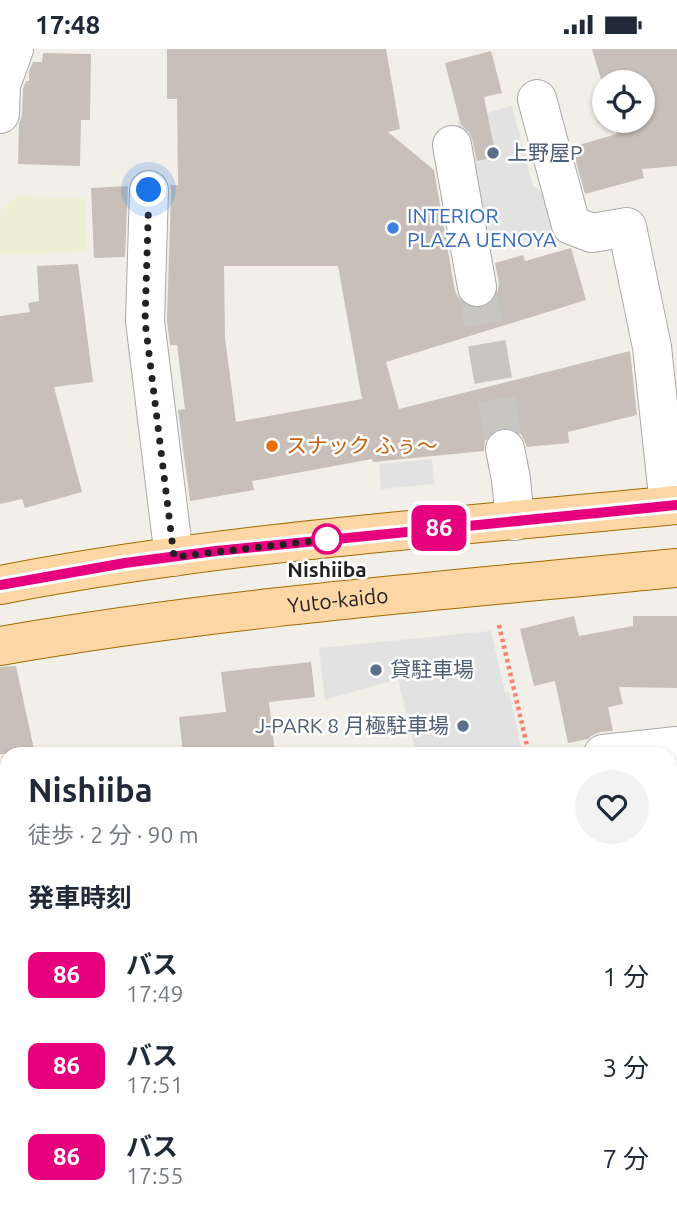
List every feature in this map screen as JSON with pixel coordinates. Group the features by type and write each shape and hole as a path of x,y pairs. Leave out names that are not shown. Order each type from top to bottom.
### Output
{"main road":[{"path":"0,585 125,563 308,541 673,505"},
{"name":"Yuto-kaido","path":"0,646 223,614 677,568"}],"street":[{"path":"0,114 1,85 14,49"},
{"path":"537,99 571,225 592,233 626,226 653,347 673,505"},
{"path":"452,145 477,287"},
{"path":"149,190 145,321 174,557"},
{"path":"505,449 515,521"}],"path":[{"path":"498,618 527,747"}],"green space":[{"path":"16,196 85,198 87,251 0,255 0,212"}],"shaded area":[{"name":"上野屋P","path":"512,106 533,186 551,197 560,229 480,254 457,121"},
{"path":"432,459 434,484 381,489 379,464"},
{"path":"491,631 521,747 414,747 398,679 325,700 319,648"}],"building":[{"path":"167,49 386,49 400,129 388,132 434,170 455,291 460,300 469,307 481,308 492,303 499,283 495,263 523,255 525,261 571,248 586,300 386,362 399,409 630,351 637,415 568,432 569,443 527,447 521,434 511,428 501,428 490,433 485,441 484,451 373,462 372,459 252,481 254,490 190,501 178,410 185,409 177,345 170,345 167,320 170,185 178,185 177,99 167,99","holes":["224,266 338,266 362,399 236,422 225,338"]},
{"path":"592,49 677,49 677,166 642,169 644,178 585,194 572,147 617,133 655,133 655,70 598,70"},
{"path":"491,51 502,93 484,97 496,157 477,161 469,132 461,125 445,63"},
{"path":"43,53 91,54 90,120 81,120 80,166 18,164 23,89 26,81 29,81 33,62 42,62"},
{"path":"128,186 125,257 94,258 91,188"},
{"path":"78,264 93,382 54,387 82,492 25,508 22,499 0,504 0,316 30,312 28,303 39,301 37,266"},
{"path":"574,616 579,636 633,626 633,616 677,616 677,688 619,687 623,704 608,707 613,731 600,732 588,739 568,743 555,681 534,686 520,629"},
{"path":"311,662 315,697 269,702 274,747 182,747 179,717 226,712 221,672"},
{"path":"16,666 33,747 0,747 0,667"}],"tunnel":[{"path":"477,287 505,449"}],"bus line":[{"name":"86","path":"0,585 125,563 216,551 677,505"}],"place":[{"name":"上野屋P","path":"493,153"},
{"name":"INTERIOR PLAZA UENOYA","path":"393,228"},
{"name":"スナック ふぅ～","path":"272,446"},
{"name":"Nishiiba","path":"327,539"},
{"name":"貸駐車場","path":"376,670"},
{"name":"J-PARK 8 月極駐車場","path":"463,726"}],"route":[{"path":"149,190 145,321 174,557 330,539 327,539"}]}
